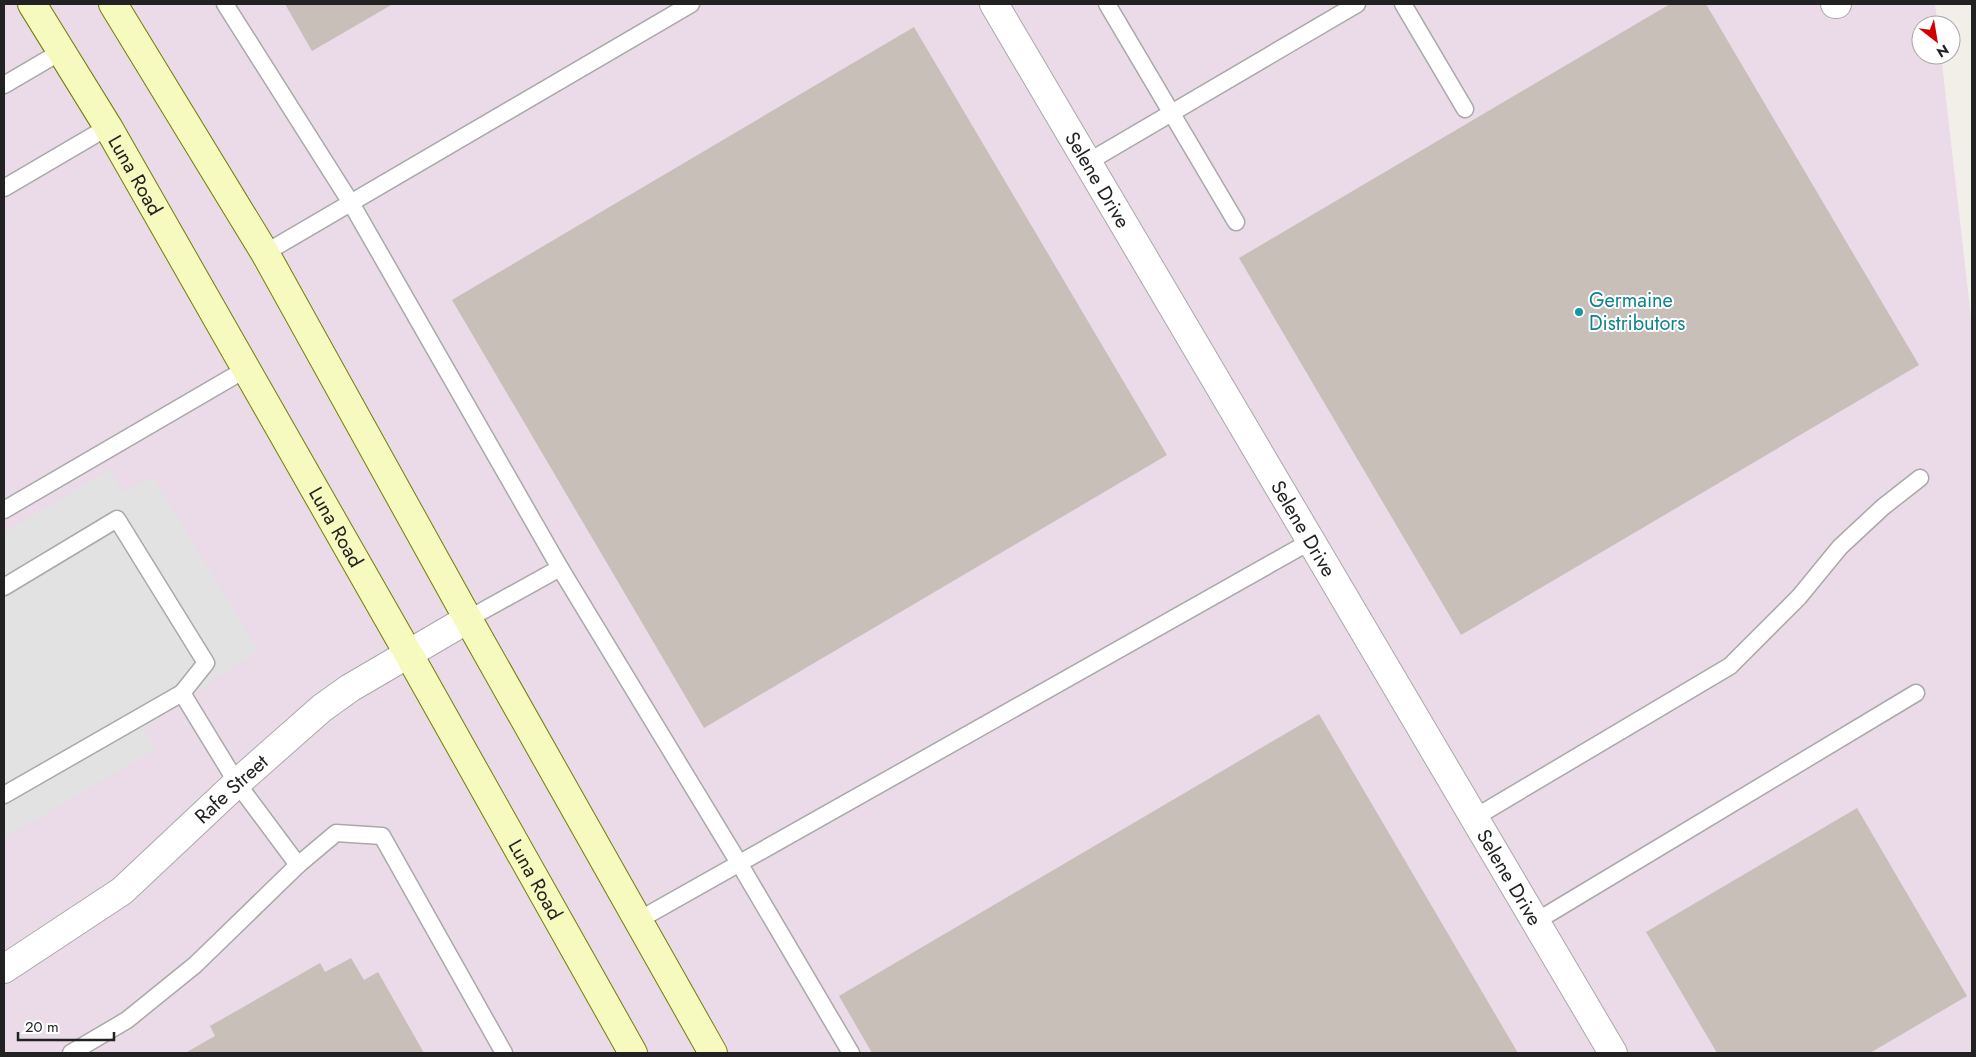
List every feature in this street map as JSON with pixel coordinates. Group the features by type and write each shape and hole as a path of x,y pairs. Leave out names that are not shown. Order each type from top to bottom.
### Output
{"main road":[{"name":"Luna Road","path":"32,4 108,127 634,1053"},
{"path":"113,4 265,253 468,619 713,1053"}],"street":[{"name":"Selene Drive","path":"994,4 1613,1053"},
{"name":"Rafe Street","path":"4,969 122,891 237,783 322,708 350,688 468,619"}],"lane":[{"path":"225,4 351,203 560,568 739,863 851,1053"},
{"path":"265,253 691,4"},
{"path":"1107,4 1236,222"},
{"path":"1088,162 1358,4"},
{"path":"1403,4 1465,109"},
{"path":"4,85 62,51"},
{"path":"4,188 108,127"},
{"path":"4,510 246,369"},
{"path":"1474,818 1730,666 1799,598 1840,547 1883,507 1920,478"},
{"path":"4,587 117,520 206,663 182,693 4,795"},
{"path":"638,921 1311,541"},
{"path":"468,619 560,568"},
{"path":"182,693 237,783 298,864"},
{"path":"1535,922 1916,693"},
{"path":"71,1053 127,1020 195,965 298,864 336,832 382,836 504,1053"}],"shaded area":[{"path":"4,4 1935,4 1937,15 1911,15 1911,65 1942,65 1972,326 1972,1053 4,1053"},
{"path":"110,469 122,492 153,477 258,650 143,729 156,749 4,838 4,533"}],"building":[{"path":"285,4 393,4 312,51"},
{"name":"Germaine Distributors","path":"1670,4 1706,4 1919,365 1461,635 1239,258"},
{"path":"914,27 1167,455 704,728 452,300"},
{"path":"1319,714 1518,1053 872,1053 839,996"},
{"path":"1857,808 1967,996 1870,1053 1717,1053 1646,932"},
{"path":"351,958 364,980 378,972 424,1053 185,1053 215,1036 210,1026 320,963 325,972"}],"place":[{"name":"Germaine Distributors","path":"1579,312"}]}
